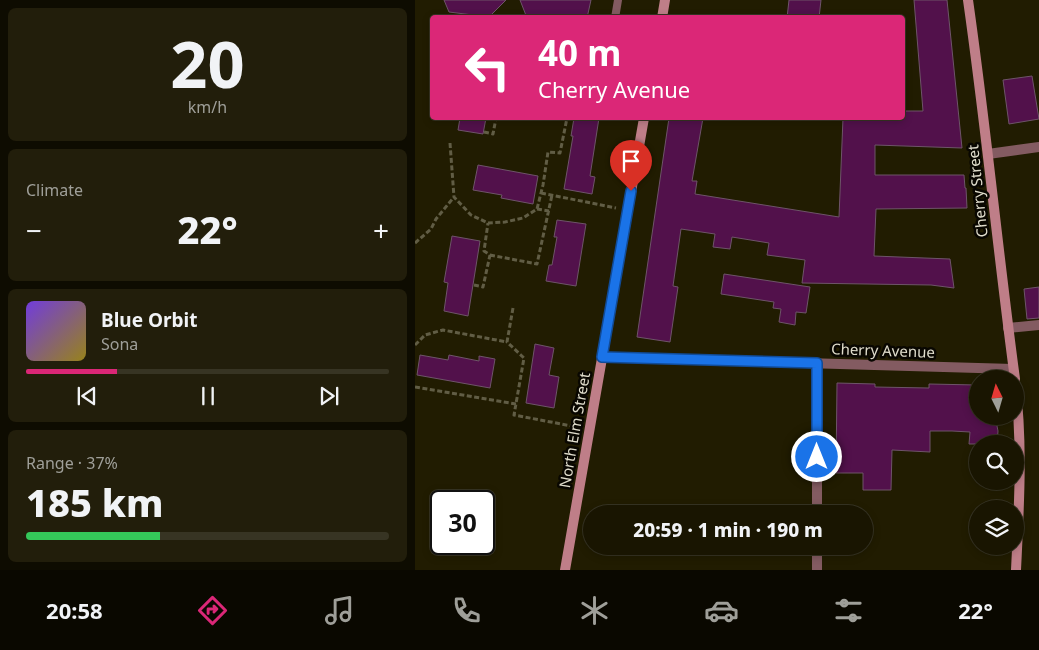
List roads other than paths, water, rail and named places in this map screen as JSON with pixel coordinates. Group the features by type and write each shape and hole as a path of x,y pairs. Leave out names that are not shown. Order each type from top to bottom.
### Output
{"street":[{"path":"662,15 665,0"},
{"name":"Cherry Street","path":"968,0 1013,370"},
{"name":"North Elm Street","path":"565,570 644,120"},
{"path":"988,154 1039,147"},
{"path":"1008,328 1039,325"},
{"name":"Cherry Avenue","path":"602,357 817,363 969,373"},
{"path":"817,363 817,505"},
{"name":"Cherry Street","path":"1016,570 1019,425"},
{"path":"817,555 817,570"}],"lane":[{"path":"616,15 618,0"}]}
